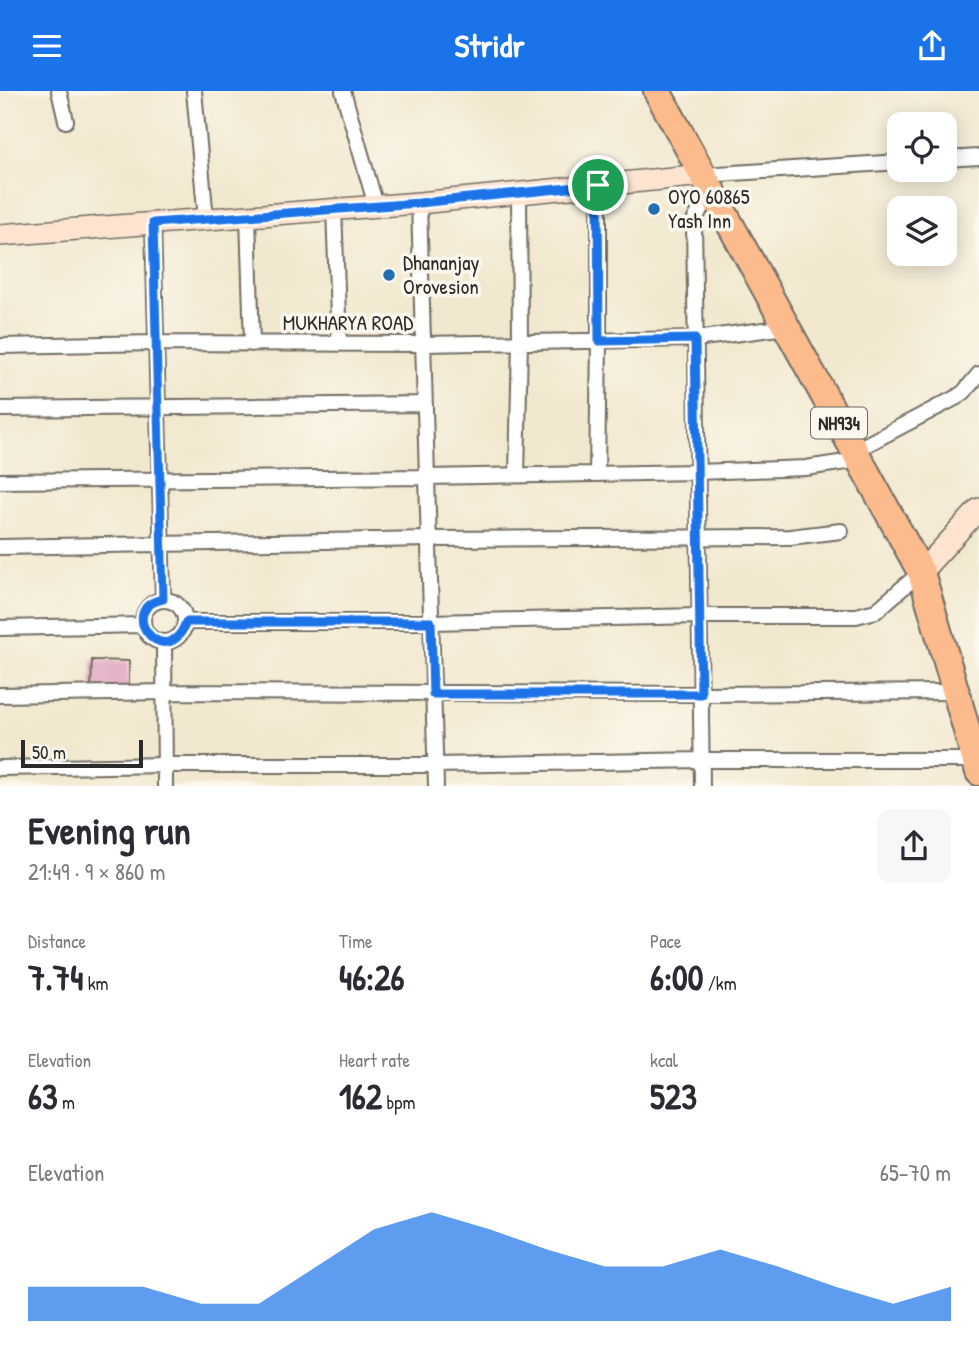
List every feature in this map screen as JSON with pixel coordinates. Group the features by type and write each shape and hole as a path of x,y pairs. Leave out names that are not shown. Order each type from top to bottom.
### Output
{"highway":[{"name":"NH934","path":"657,91 920,572 977,766"}],"street":[{"path":"60,91 66,121"},
{"path":"194,91 206,219"},
{"path":"343,91 376,206"},
{"path":"957,158 979,157"},
{"path":"0,235 419,203 598,185 707,182 887,163"},
{"path":"702,786 694,221 707,182"},
{"path":"597,474 598,185"},
{"path":"517,475 519,193"},
{"path":"419,203 436,786"},
{"path":"334,209 339,344"},
{"path":"248,216 252,344"},
{"path":"153,223 163,599"},
{"name":"MUKHARYA ROAD","path":"0,346 156,343 423,344 695,339 786,327"},
{"path":"0,481 427,477 697,472 806,467 856,455 957,397 979,374"},
{"path":"0,409 425,404"},
{"path":"186,622 431,622 699,616 856,616 876,611 920,572 976,515"},
{"path":"0,547 429,539 799,537 841,531"},
{"path":"163,599 177,604 186,622 178,637 164,642 150,638 145,632 142,618 149,605 163,599"},
{"path":"0,628 143,625"},
{"path":"164,642 165,786"},
{"path":"0,695 164,692 956,692"},
{"path":"0,768 702,760 977,766"}],"building":[{"path":"92,660 129,661 129,689 91,688"}],"place":[{"name":"OYO 60865 Yash Inn","path":"654,209"},
{"name":"Dhananjay Orovesion","path":"389,275"}],"route":[{"path":"598,185 599,341 695,339 701,694 433,694 431,622 186,622 183,631 171,641 150,638 145,632 142,618 149,605 163,599 153,223 419,203 598,185"}]}
